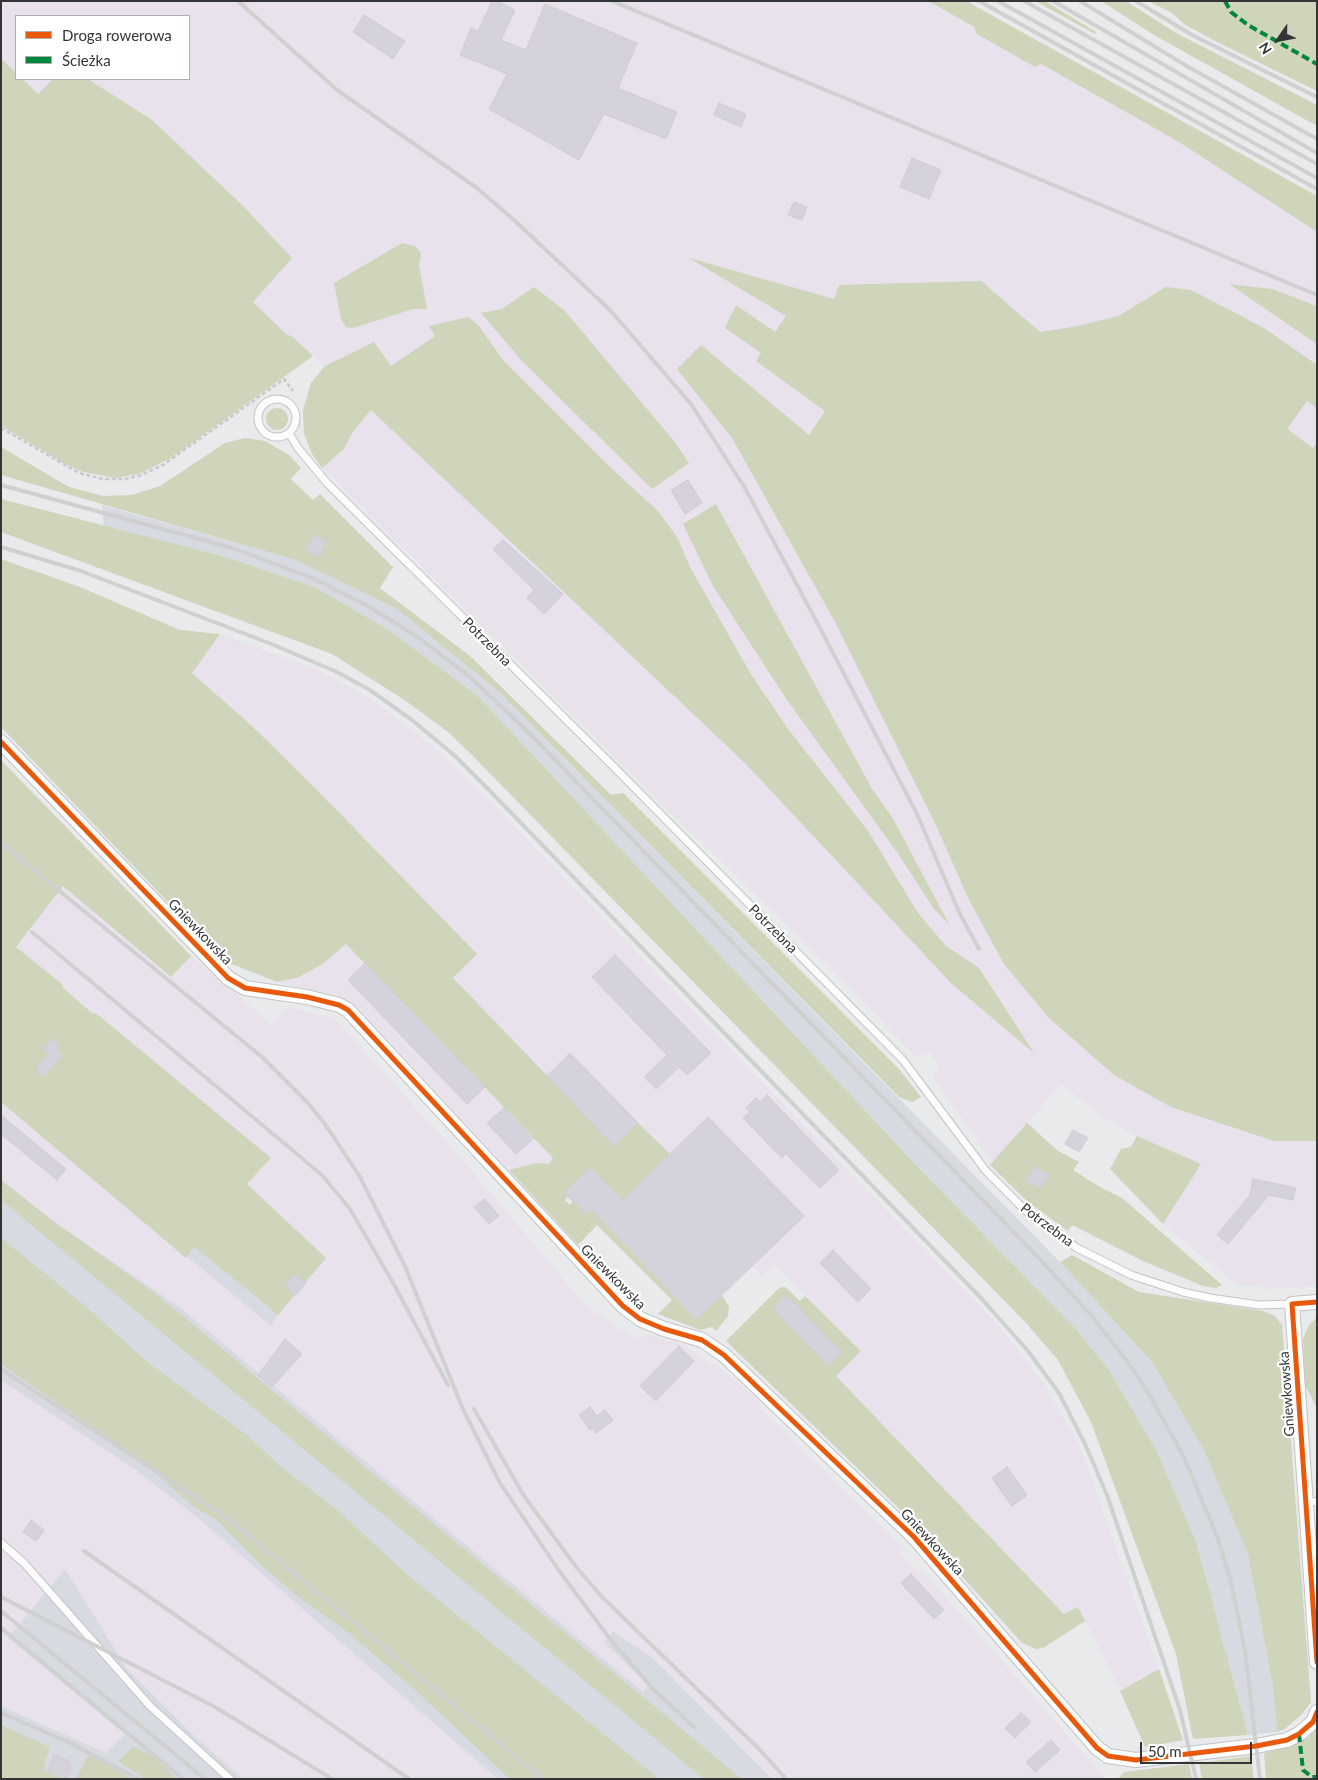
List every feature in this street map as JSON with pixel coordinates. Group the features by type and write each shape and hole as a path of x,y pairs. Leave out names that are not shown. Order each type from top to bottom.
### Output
{"street":[{"name":"Gniewkowska","path":"1,742 228,978 245,988 307,997 339,1005 348,1010 623,1306 640,1319 664,1329 702,1340 724,1355 914,1537 1097,1748 1108,1756 1136,1760 1256,1746 1287,1740 1299,1734 1313,1722 1317,1712"},
{"name":"Potrzebna","path":"1292,1304 1317,1302"},
{"name":"Gniewkowska","path":"1292,1304 1311,1502 1317,1662"}],"lane":[{"path":"278,399 284,400 293,408 295,424 289,433 284,436 272,437 262,430 258,413 266,403 278,399"},
{"name":"Potrzebna","path":"289,433 298,448 327,483 620,773 903,1060 986,1171 1027,1212 1077,1248 1131,1275 1183,1292 1210,1298 1259,1304 1292,1304"},
{"path":"1,1543 24,1563 150,1706 230,1779"}],"path":[{"path":"1,428 79,473 102,479 126,479 141,476 163,465 284,379 293,392"}],"shaded area":[{"path":"1,1 928,1 974,27 1035,67 1040,64 1179,142 1317,232 1317,1286 1269,1289 1253,1285 1239,1286 1163,1224 1201,1164 1137,1136 1103,1117 1061,1084 993,1162 932,1077 940,1066 929,1052 916,1057 832,969 322,468 344,449 352,433 371,409 293,337 286,334 24,80 190,80 190,15 15,15 15,72 1,58"},
{"path":"102,505 296,560 397,609 500,693 1060,1262 1152,1362 1204,1451 1248,1554 1273,1687 1277,1732 1248,1735 1196,1541 1156,1450 1109,1370 1076,1329 917,1166 478,696 389,630 315,587 226,557 104,527"},
{"path":"220,634 318,670 368,697 434,747 479,790 992,1319 1043,1383 1079,1444 1159,1669 1120,1691 1078,1607 1065,1614 836,1376 860,1351 775,1265 762,1277 656,1167 670,1154 614,1145 453,978 476,954 315,788 252,726 192,672"},
{"path":"63,886 171,977 191,956 271,1024 289,1007 336,1020 460,1157 585,1305 636,1339 645,1334 686,1346 712,1364 717,1365 758,1400 762,1410 904,1549 899,1552 913,1568 930,1579 1104,1777 1101,1779 772,1779 654,1659 613,1631 604,1642 648,1685 643,1692 179,1307 53,1221 1,1180 1,1102 271,1326 277,1316 326,1258 247,1184 271,1159 97,1014 92,1013 63,988 62,984 16,947"},
{"path":"346,944 553,1158 549,1164 537,1163 509,1170 355,1004 339,995 277,982 297,978 321,965"},
{"path":"1,1102 186,1257 194,1247 271,1309 277,1316 271,1326 604,1642 613,1631 654,1659 772,1779 1,1779"},
{"path":"1,1380 136,1470 196,1516 498,1779 243,1779 194,1736 127,1669 65,1569 8,1638 125,1734 106,1753 1,1706"}],"green space":[{"path":"928,1 966,1 1317,196 1317,232 1179,142 1041,64 1035,67 977,34 974,27"},
{"path":"1035,1 1045,1 1096,32 1095,34"},
{"path":"1101,1 1126,1 1176,33 1317,105 1317,126 1154,35"},
{"path":"1148,1 1317,1 1317,91 1215,41 1184,24 1172,13"},
{"path":"1,58 15,72 15,80 24,80 38,94 52,80 90,80 152,120 243,206 292,258 253,302 286,334 293,337 313,356 171,458 139,474 115,478 83,472 67,465 1,426"},
{"path":"402,243 415,246 421,253 419,265 427,309 413,309 353,328 346,327 341,319 334,283"},
{"path":"689,258 834,299 839,285 981,281 1040,332 1078,326 1118,316 1166,287 1191,290 1264,328 1317,365 1317,408 1307,401 1287,429 1313,448 1317,442 1317,1141 1274,1141 1171,1107 1114,1075 1049,1018 1004,964 970,902 934,821 834,620 732,438 677,369 701,345 809,435 825,411 756,361 761,353 725,328 736,305 775,332 786,316"},
{"path":"1229,284 1272,289 1317,306 1317,344"},
{"path":"534,287 564,310 674,441 689,463 652,489 523,362 481,313 502,309"},
{"path":"468,317 478,325 503,360 612,469 658,511 677,537 691,569 752,676 788,729 868,831 918,913 946,946 979,968 1034,1053 952,984 744,762 371,410 352,433 344,449 322,468 312,454 304,434 303,410 311,383 325,366 374,342 391,366 435,336 429,326"},
{"path":"277,408 285,411 288,419 285,427 277,430 269,427 266,419 269,411"},
{"path":"245,438 265,441 289,455 301,468 291,479 313,500 320,494 393,567 380,588 470,656 611,795 623,793 899,1069 921,1097 912,1102 899,1097 500,693 397,609 296,560 1,475 1,447 69,487 103,496 132,495 160,486 225,443"},
{"path":"1,499 226,557 315,587 389,630 478,696 917,1166 1076,1329 1109,1370 1156,1450 1196,1541 1248,1735 1193,1739 1176,1654 1091,1422 1058,1360 1027,1324 472,755 448,732 406,701 332,654 1,532"},
{"path":"716,504 872,789 892,817 949,924 934,909 899,855 787,700 713,586 683,524"},
{"path":"1,559 80,587 180,630 220,634 192,673 252,726 315,788 477,954 453,978 614,1145 638,1123 670,1154 622,1201 590,1168 565,1192 568,1196 565,1200 570,1205 573,1201 586,1214 603,1198 614,1209 602,1221 696,1319 722,1295 729,1307 728,1316 716,1331 712,1327 700,1330 658,1314 672,1300 597,1225 578,1245 509,1170 537,1163 549,1164 553,1158 346,944 321,965 297,978 277,982 224,961 1,727"},
{"path":"1,760 191,956 171,977 63,886 16,947 62,984 63,988 92,1013 97,1014 271,1158 247,1184 326,1258 277,1316 271,1309 194,1247 186,1258 1,1102"},
{"path":"1027,1123 1058,1151 1079,1162 1073,1170 1122,1198 1222,1285 1216,1288 1203,1286 1143,1261 1072,1225 1068,1231 1028,1202 990,1165"},
{"path":"1137,1136 1201,1164 1163,1224 1110,1169 1121,1149 1131,1147"},
{"path":"1,1180 53,1221 157,1295 742,1779 704,1779 1,1200"},
{"path":"1,1238 84,1305 150,1364 247,1435 280,1466 336,1509 409,1576 659,1779 510,1779 414,1689 350,1634 291,1591 260,1564 217,1520 194,1507 145,1464 1,1364"},
{"path":"1072,1255 1139,1292 1263,1311 1275,1316 1282,1325 1311,1702 1303,1713 1285,1729 1277,1732 1273,1687 1248,1554 1204,1451 1152,1362 1060,1262"},
{"path":"785,1287 800,1301 805,1296 861,1351 836,1376 1064,1614 1078,1607 1085,1621 1043,1648 1036,1649 1022,1643 915,1524 726,1341 779,1288"},
{"path":"1317,1317 1317,1408 1305,1385 1303,1339 1309,1325"},
{"path":"1159,1669 1183,1740 1145,1747 1120,1691"},
{"path":"1,1725 50,1747 43,1770 64,1779 1,1779"},
{"path":"1317,1727 1317,1779 1266,1779 1264,1753 1285,1748 1308,1738"},
{"path":"133,1747 153,1756 177,1779 145,1779 118,1761"},
{"path":"88,1755 112,1767 132,1779 76,1779"},
{"path":"1251,1756 1254,1779 1202,1779 1199,1763"},
{"path":"1189,1764 1192,1779 1118,1779 1124,1772"}],"building":[{"path":"492,1 497,1 515,10 501,40 526,50 545,4 637,43 618,88 677,112 666,139 604,114 579,160 489,109 507,74 460,55 471,28 478,31"},
{"path":"364,15 405,41 393,59 353,32"},
{"path":"719,103 746,114 741,127 714,115"},
{"path":"912,158 941,170 929,199 900,187"},
{"path":"794,202 807,207 802,220 788,215"},
{"path":"688,480 702,503 685,514 671,490"},
{"path":"314,535 327,541 319,557 306,551"},
{"path":"503,540 563,594 544,614 527,598 534,590 493,549"},
{"path":"615,955 711,1053 687,1075 679,1067 656,1089 644,1077 667,1055 592,977"},
{"path":"365,963 485,1087 467,1104 348,980"},
{"path":"52,1038 61,1046 57,1051 62,1055 44,1077 35,1069 48,1054 43,1049"},
{"path":"570,1053 638,1123 614,1146 547,1076"},
{"path":"767,1095 839,1170 820,1188 786,1154 782,1158 743,1118 750,1112 746,1108 756,1098 760,1102"},
{"path":"504,1108 533,1139 516,1154 487,1123"},
{"path":"1,1115 66,1169 57,1180 1,1134"},
{"path":"708,1117 804,1216 697,1319 591,1209 586,1214 564,1193 590,1168 623,1200"},
{"path":"1073,1130 1088,1138 1079,1152 1065,1144"},
{"path":"1034,1166 1049,1174 1041,1189 1026,1181"},
{"path":"1253,1179 1296,1188 1293,1200 1269,1195 1228,1244 1217,1235 1250,1195"},
{"path":"485,1199 499,1216 489,1224 474,1207"},
{"path":"833,1250 871,1289 858,1302 820,1263"},
{"path":"295,1274 306,1283 296,1295 285,1286"},
{"path":"787,1295 842,1352 828,1366 773,1308"},
{"path":"285,1339 302,1354 272,1387 258,1375"},
{"path":"679,1346 694,1361 656,1401 640,1386"},
{"path":"590,1407 597,1416 605,1410 613,1420 596,1433 593,1428 590,1430 579,1415"},
{"path":"1007,1467 1027,1495 1012,1506 992,1478"},
{"path":"31,1520 44,1530 36,1541 23,1532"},
{"path":"911,1574 944,1610 934,1619 901,1583"},
{"path":"1021,1713 1031,1722 1015,1738 1005,1728"},
{"path":"1051,1740 1060,1750 1035,1772 1026,1762"},
{"path":"54,1755 69,1761 67,1764 71,1766 67,1778 48,1771"}],"railway":[{"path":"238,1 337,90 477,188 514,220 610,310 691,404 745,488 819,626 917,814 959,912 979,949"},
{"path":"612,1 1317,295"},
{"path":"979,1 1317,189"},
{"path":"998,1 1317,178"},
{"path":"1024,1 1317,164"},
{"path":"1053,1 1317,153"},
{"path":"1080,1 1185,65 1317,139"},
{"path":"1136,1 1192,35 1317,97"},
{"path":"1,485 232,548 315,579 368,606 419,638 470,677 527,731 1036,1255 1090,1314 1127,1361 1149,1394 1184,1457 1218,1539 1230,1578 1245,1651 1260,1779"},
{"path":"1,547 81,571 269,643 337,672 370,690 412,720 455,756 489,790 981,1298 1028,1351 1059,1393 1085,1444 1107,1495 1180,1710 1196,1779"},
{"path":"1,843 262,1057 307,1102 325,1124 360,1177 404,1264 463,1409 500,1483 560,1572 610,1639 652,1688 695,1728"},
{"path":"32,932 322,1175 350,1209 392,1281 448,1385"},
{"path":"1,1369 231,1521 543,1779"},
{"path":"474,1409 524,1496 577,1568 602,1597 760,1750 786,1779"},
{"path":"84,1551 409,1779"},
{"path":"1,1597 215,1707 332,1779"},
{"path":"1,1611 205,1779"},
{"path":"1,1628 183,1779"},
{"path":"1,1713 68,1742 138,1779"}],"marked path":[{"path":"1225,1 1231,12 1248,25 1317,64"},
{"path":"1299,1734 1303,1770 1312,1777 1317,1777"}],"cycle path":[{"path":"1,742 228,978 245,988 307,997 339,1005 348,1010 623,1306 640,1319 664,1329 702,1340 724,1355 914,1537 1097,1748 1108,1756 1136,1760 1256,1746 1287,1740 1299,1734 1313,1722 1317,1712"},
{"path":"1317,1302 1292,1304 1317,1662"}]}
